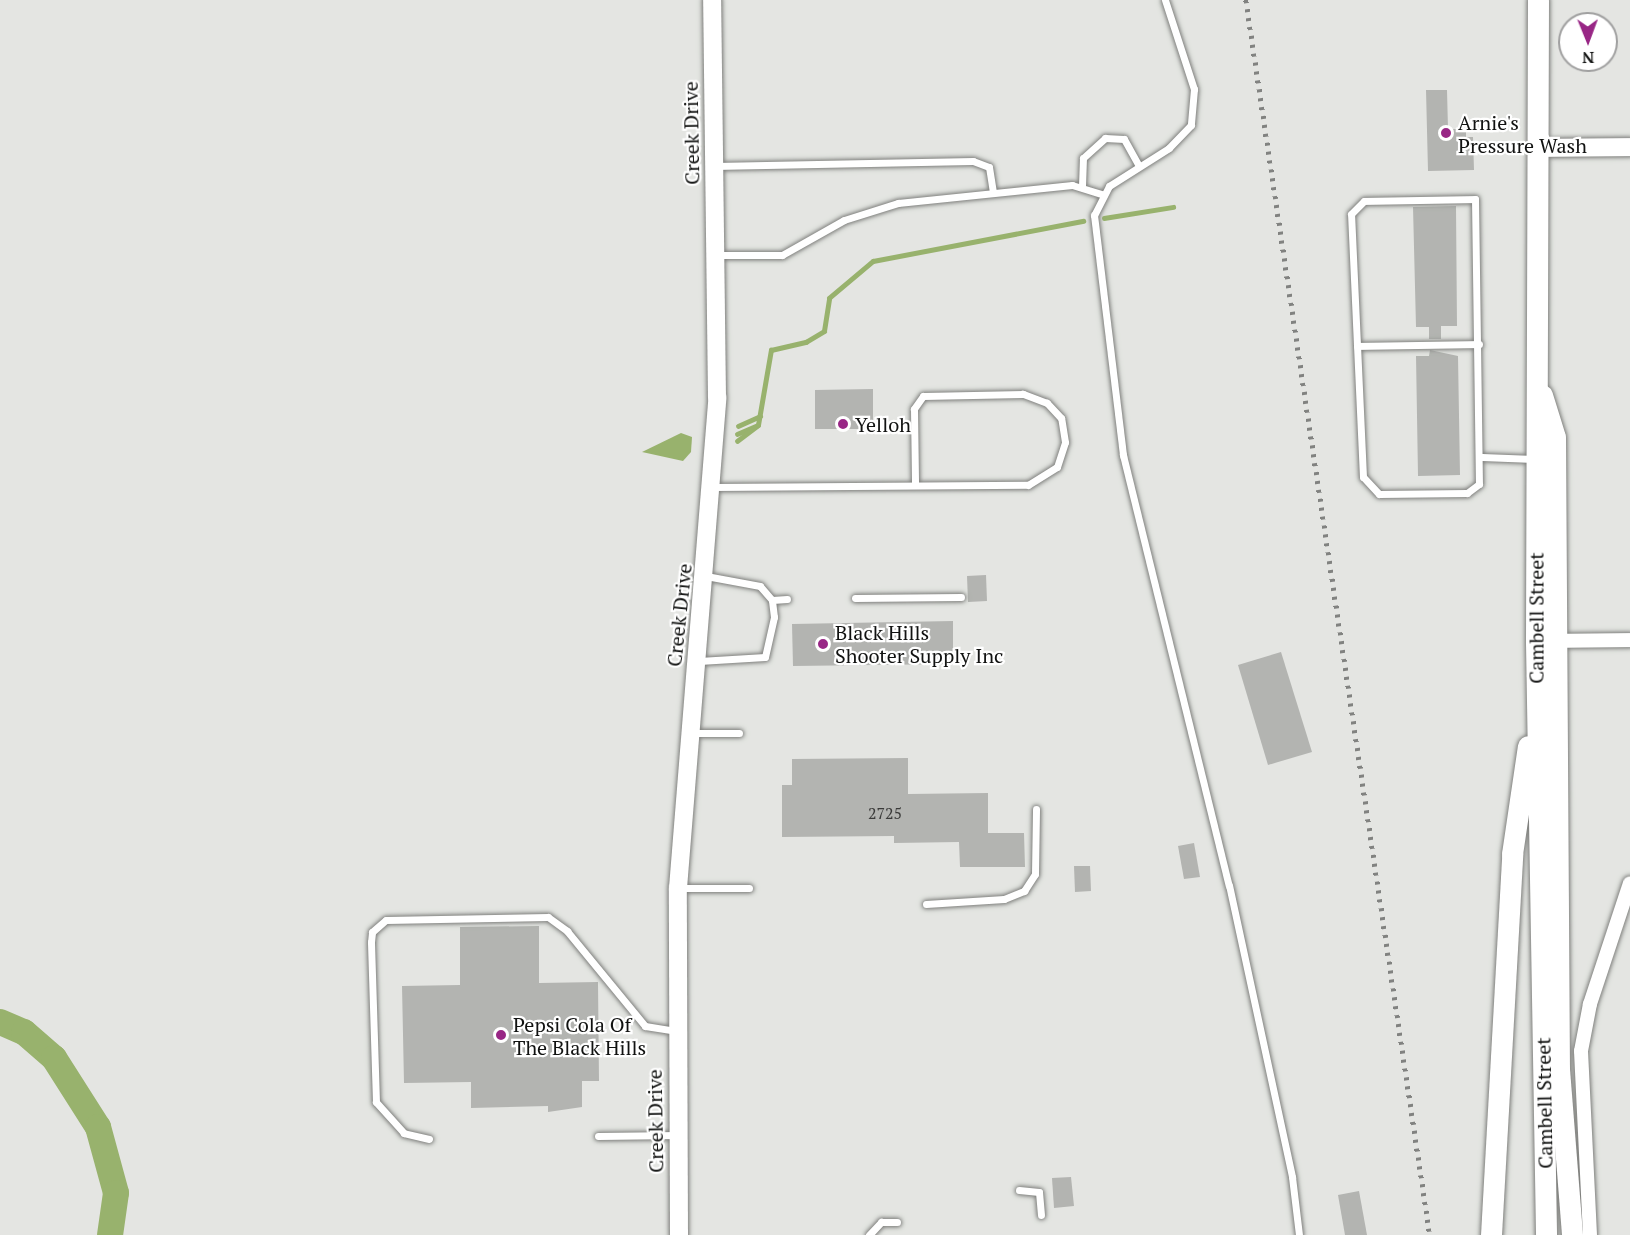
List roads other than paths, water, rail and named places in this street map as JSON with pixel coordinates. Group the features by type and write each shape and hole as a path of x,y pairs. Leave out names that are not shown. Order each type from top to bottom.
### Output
{"main road":[{"name":"Cambell Street","path":"1538,0 1540,148 1536,459 1546,641 1536,686 1546,1235"},
{"path":"1536,377 1556,437 1546,641 1559,1070 1572,1235"},
{"path":"1491,1235 1512,854 1536,686"}],"street":[{"name":"Creek Drive","path":"679,1235 676,1031 678,888 689,733 713,487 715,255 712,0"},
{"path":"1540,148 1630,147"},
{"path":"1546,641 1630,640"},
{"path":"1590,1235 1581,1051 1593,992 1630,883"}],"lane":[{"path":"1166,0 1194,89 1193,117 1176,142 1102,194 1094,215 1123,455 1229,885 1292,1177 1299,1235"},
{"path":"1082,186 1083,158 1105,138 1124,139 1139,166"},
{"path":"714,166 973,161 989,167 993,193"},
{"path":"715,255 782,255 862,212 993,193 1082,186 1102,194"},
{"path":"1475,200 1479,344 1482,458 1479,484 1467,493 1379,494 1363,477 1351,214 1356,206 1475,200"},
{"path":"1357,346 1479,344"},
{"path":"713,487 915,485 1037,483 1063,456 1061,418 1047,403 1023,394 923,396 914,409 915,485"},
{"path":"1482,458 1536,459"},
{"path":"697,661 765,657 772,600 760,586 706,576"},
{"path":"855,598 961,597"},
{"path":"772,600 787,599"},
{"path":"689,733 739,734"},
{"path":"926,904 1004,899 1024,891 1035,874 1036,809"},
{"path":"678,888 749,888"},
{"path":"429,1139 404,1133 376,1102 371,942 372,932 386,920 548,917 567,931 645,1026 676,1031"},
{"path":"598,1136 678,1135"},
{"path":"1019,1190 1040,1192 1041,1215"},
{"path":"869,1235 881,1222 897,1222"}],"waterway":[{"path":"1104,218 1173,207"},
{"path":"737,441 758,425 771,350 806,342 824,331 829,298 873,261 1083,221"},
{"path":"738,426 760,416"},
{"path":"737,434 756,426"},
{"path":"0,1022 24,1032 54,1058 98,1127 116,1193 110,1235"}],"railway":[{"path":"1246,0 1430,1235"}],"place":[{"name":"Arnie's Pressure Wash","path":"1446,133"},
{"name":"Yelloh","path":"843,424"},
{"name":"Black Hills Shooter Supply Inc","path":"823,644"},
{"name":"Pepsi Cola Of The Black Hills","path":"501,1035"}]}
